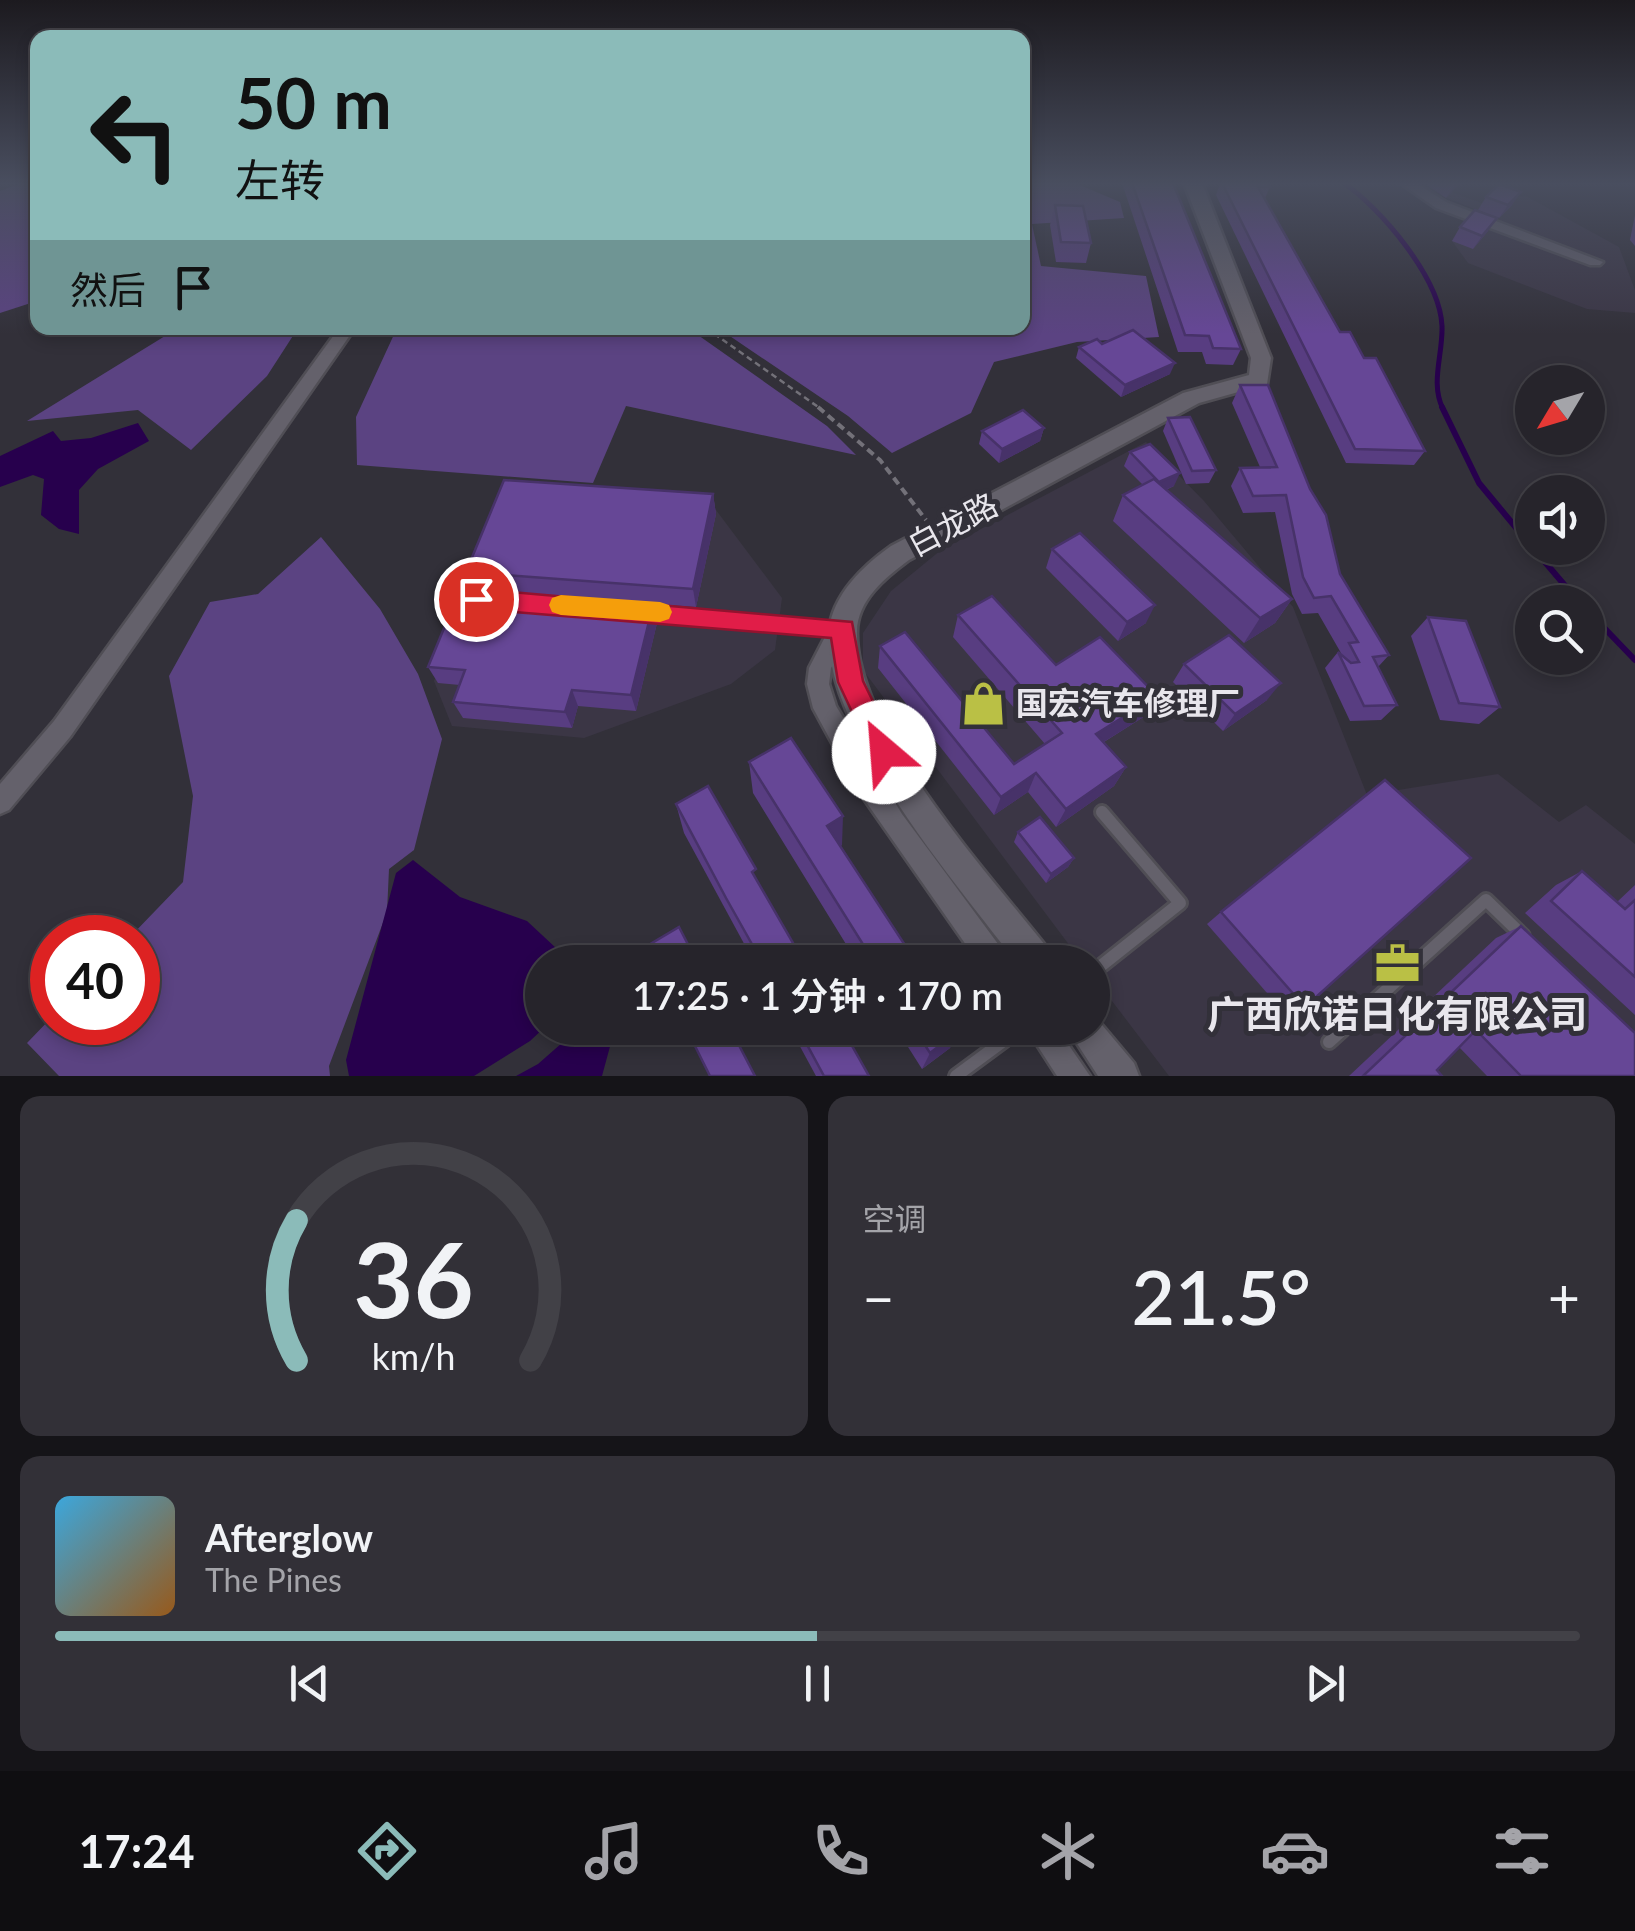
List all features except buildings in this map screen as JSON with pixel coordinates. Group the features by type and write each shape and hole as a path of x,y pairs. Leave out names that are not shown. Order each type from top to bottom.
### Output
{"street":[{"name":"白龙路","path":"843,629 853,600 873,573 900,552 1191,398 1259,380 1261,358 1213,233"},
{"path":"1518,233 1596,262"},
{"path":"0,802 62,729 341,335"},
{"path":"843,629 824,654 818,686 835,726 859,770 982,945"},
{"path":"843,629 843,652 850,682 884,752 1025,945"},
{"path":"1052,1045 1075,1076"},
{"path":"1098,1045 1121,1076"}],"lane":[{"path":"628,610 843,629"},
{"path":"1102,812 1180,902 1110,958"},
{"path":"1328,1042 1486,900 1540,952"},
{"path":"956,1076 998,1045"}],"path":[{"path":"716,335 839,422 880,460 936,533"}],"shaded area":[{"path":"0,233 30,233 30,303 0,313"},
{"path":"1030,233 1034,233 1041,266 1146,276 1159,337 1077,342 994,362 971,413 892,453 848,416 728,335 1030,335"},
{"path":"1459,233 1594,233 1619,247 1635,290 1635,313 1587,309 1468,263 1452,241"},
{"path":"167,335 293,335 267,376 191,450 138,410 27,421"},
{"path":"394,335 698,335 827,426 856,455 626,406 593,483 357,465 356,417"},
{"path":"138,423 149,441 98,469 79,490 79,534 59,529 41,515 44,479 33,475 0,487 0,456 53,431 61,441 91,438"},
{"path":"1146,442 1204,501 1293,607 1367,795 1498,774 1559,822 1586,805 1635,844 1635,1076 1169,1076 1110,998 1110,945 1069,945 863,670 863,633 891,591 941,550"},
{"path":"510,496 716,510 782,598 775,650 731,684 584,738 452,726 434,681"},
{"path":"321,537 380,609 418,674 442,739 414,850 389,869 387,912 329,1066 330,1076 59,1076 27,1043 30,1040 30,1045 160,1045 160,915 151,915 183,882 193,796 169,676 210,602 258,594"},
{"path":"413,860 460,897 527,921 553,945 525,945 525,1044 474,1076 349,1076 346,1060 396,873"},
{"path":"560,1045 610,1045 602,1076 516,1076"}],"waterway":[{"path":"1396,233 1420,267 1439,307 1442,337 1437,379 1443,409"},
{"path":"1442,407 1479,483 1515,526"},
{"path":"1547,565 1565,585"},
{"path":"1605,629 1635,660"}],"slow traffic":[{"path":"561,605 660,612"}],"place":[{"name":"国宏汽车修理厂","path":"983,704"},
{"name":"广西欣诺日化有限公司","path":"1397,963"}],"route":[{"path":"476,599 843,629 843,652 850,682 884,752"}]}
